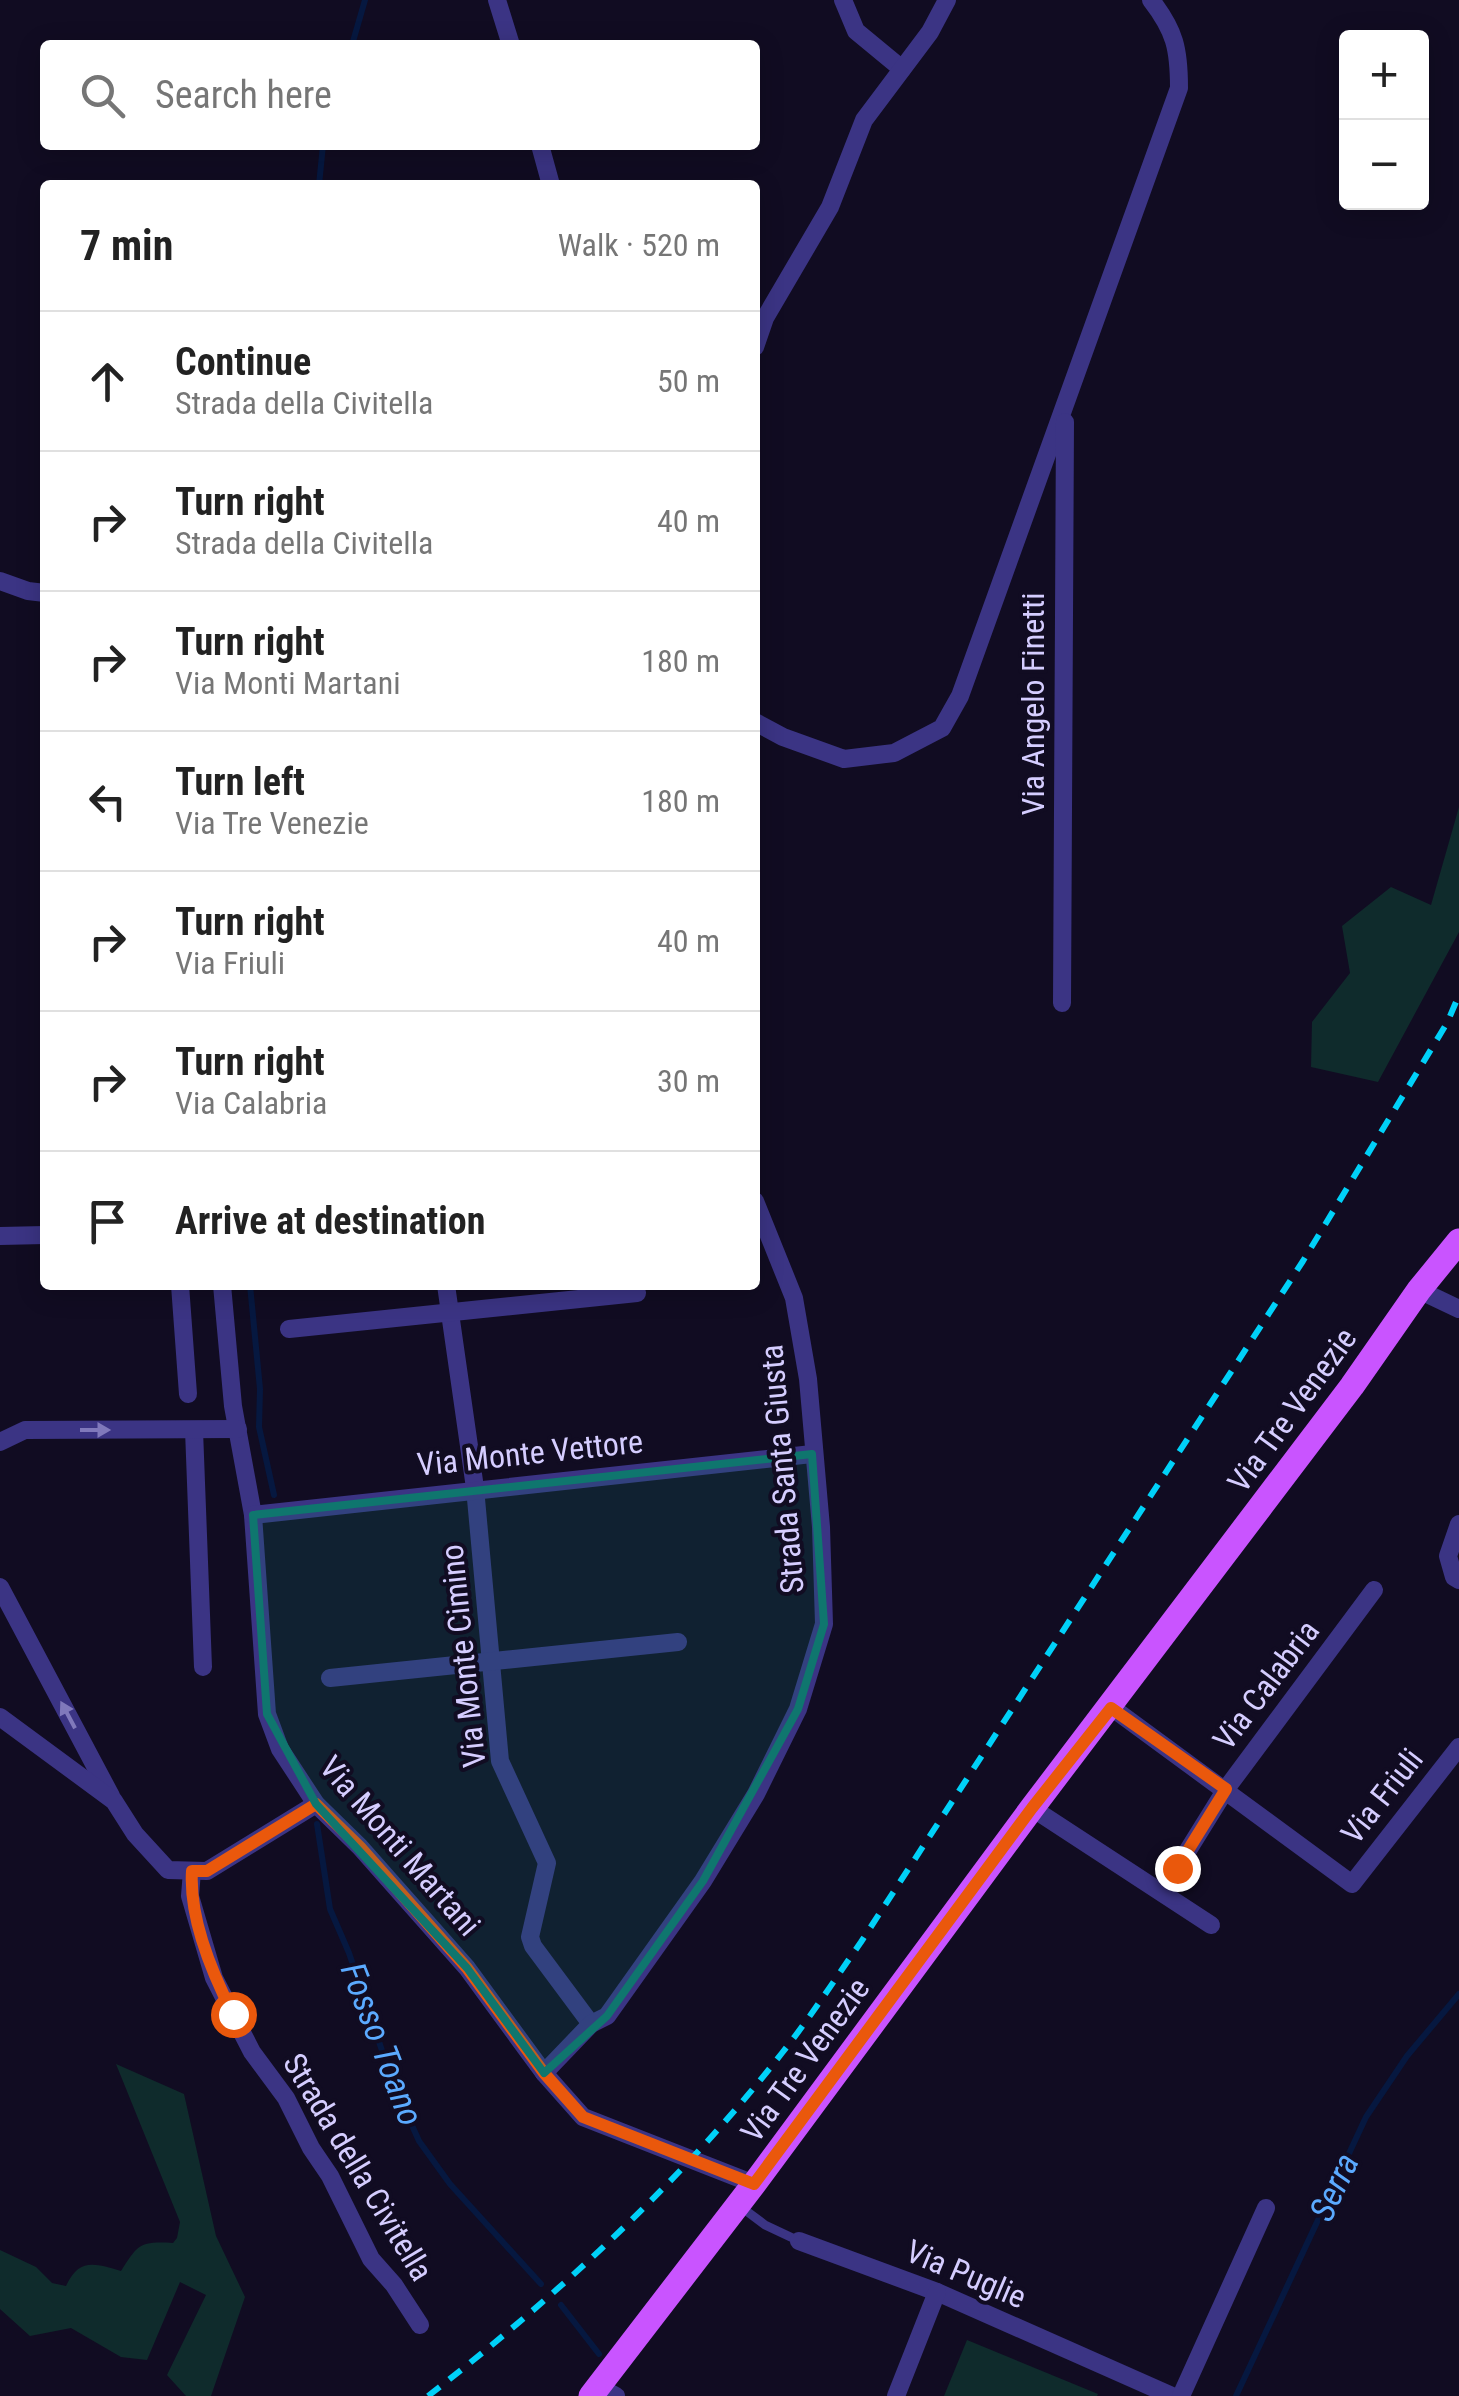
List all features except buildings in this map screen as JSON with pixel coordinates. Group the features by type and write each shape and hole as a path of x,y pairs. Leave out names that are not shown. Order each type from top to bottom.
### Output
{"main road":[{"name":"Via Tre Venezie","path":"602,2393 1032,1808 1111,1708 1459,1240"}],"street":[{"path":"498,0 509,40"},
{"path":"844,0 856,31 902,69"},
{"path":"760,332 830,207 864,120 930,32 947,0"},
{"name":"Via Angelo Finetti","path":"760,725 783,738 844,759 894,752 942,728 960,696 1179,88 1179,51 1166,20 1151,0"},
{"path":"541,150 550,180"},
{"name":"Via Angelo Finetti","path":"1062,1003 1064,406"},
{"path":"1,584 40,592"},
{"name":"Strada Santa Giusta","path":"544,2073 591,2024 607,2016 702,1881 756,1794 798,1709 824,1624 821,1527 808,1379 794,1298 760,1213"},
{"path":"0,1236 40,1235"},
{"path":"180,1290 188,1394"},
{"name":"Via Monti Martani","path":"223,1290 238,1430 254,1516 267,1714 280,1749 316,1804 360,1847 467,1968 544,2073 583,2117 754,2184"},
{"name":"Via Monte Cimino","path":"447,1290 476,1488 500,1762 547,1863 530,1936 533,1946 591,2024"},
{"path":"1419,1290 1459,1310"},
{"path":"289,1328 637,1292"},
{"path":"0,1442 24,1430 238,1430"},
{"path":"194,1430 202,1667"},
{"name":"Via Monte Vettore","path":"254,1516 476,1488 812,1454"},
{"path":"1459,1524 1448,1556 1454,1577 1459,1580"},
{"path":"0,1587 114,1801 135,1834 168,1870 207,1871 316,1804"},
{"name":"Via Calabria","path":"1177,1868 1226,1789 1374,1590"},
{"path":"330,1678 678,1642"},
{"name":"Via Friuli","path":"1111,1708 1352,1884 1459,1746"},
{"path":"0,1717 114,1801"},
{"path":"1032,1808 1211,1925"},
{"name":"Strada della Civitella","path":"192,1871 190,1896 214,1978 252,2052 286,2098 372,2258 420,2325"},
{"path":"1181,2396 1266,2208"},
{"name":"Via Puglie","path":"799,2240 937,2292 1172,2396"},
{"path":"896,2396 937,2292"}],"lane":[{"name":"Via Puglie","path":"738,2205 765,2226 799,2240"}],"highlighted area":[{"path":"812,1454 824,1624 798,1709 703,1881 607,2016 544,2073 467,1968 316,1804 267,1714 253,1515"}],"green space":[{"path":"1459,807 1459,932 1378,1082 1311,1067 1312,1022 1350,973 1342,926 1391,887 1431,905"},
{"path":"116,2064 184,2094 216,2236 245,2297 211,2396 186,2396 167,2375 206,2295 180,2282 147,2360 121,2357 71,2328 30,2336 0,2309 0,2250 36,2267 52,2283 66,2286 82,2267 95,2265 121,2271 141,2246 173,2243 177,2238 180,2222"},
{"path":"967,2340 1098,2394 944,2396"}],"waterway":[{"name":"Fosso Toano","path":"353,40 365,0"},
{"name":"Fosso Toano","path":"320,180 322,150"},
{"name":"Fosso Toano","path":"250,1290 260,1389 259,1427 274,1495"},
{"name":"Fosso Toano","path":"317,1824 330,1909 393,2083 419,2141 450,2184 541,2284"},
{"name":"Serra","path":"1236,2396 1366,2117 1407,2056 1459,1994"},
{"name":"Fosso Toano","path":"561,2305 599,2354"}],"railway":[{"path":"428,2396 570,2278 660,2192 743,2101 802,2026 861,1942 1303,1261 1447,1023 1459,995"}],"route":[{"path":"233,2014 214,1978 190,1896 192,1871 207,1871 316,1804 360,1847 467,1968 544,2073 583,2117 754,2184 1032,1808 1111,1708 1226,1789 1177,1868"}]}
